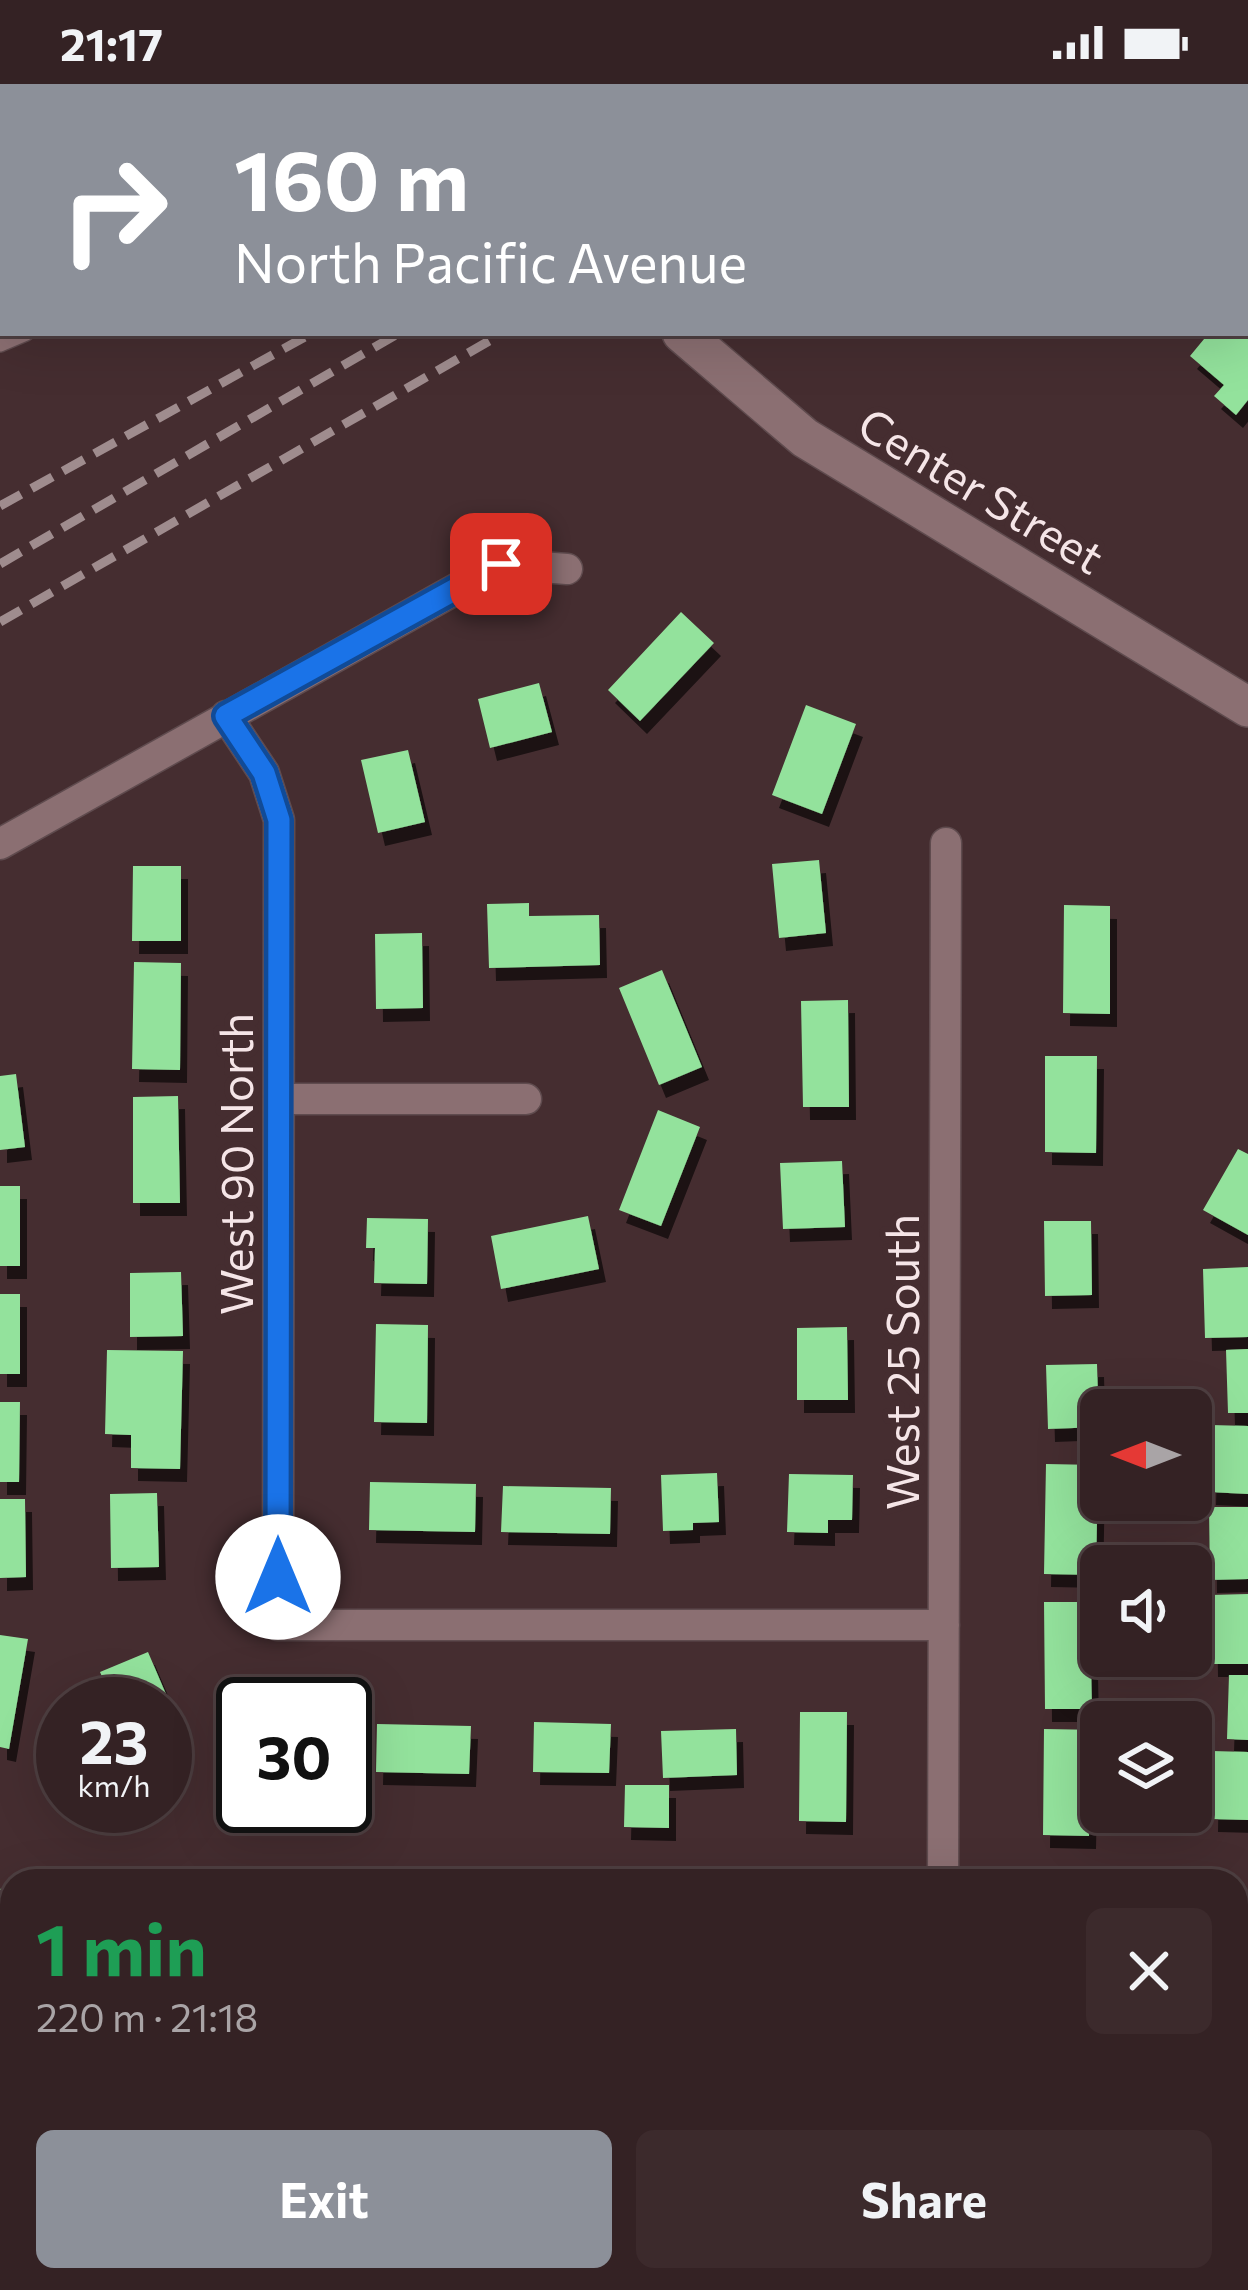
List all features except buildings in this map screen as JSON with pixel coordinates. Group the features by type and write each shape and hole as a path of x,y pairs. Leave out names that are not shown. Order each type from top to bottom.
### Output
{"street":[{"name":"Center Street","path":"685,336 805,438 1248,707"},
{"path":"0,844 501,564 567,569"},
{"name":"West 90 North","path":"226,716 264,773 279,820 278,1625 944,1625"},
{"name":"West 25 South","path":"943,1869 946,843"},
{"path":"279,1100 526,1100"}],"railway":[{"path":"0,506 307,336"},
{"path":"0,564 394,336"},
{"path":"0,622 498,336"}],"route":[{"path":"278,1577 279,820 264,773 226,716 501,564"}]}
